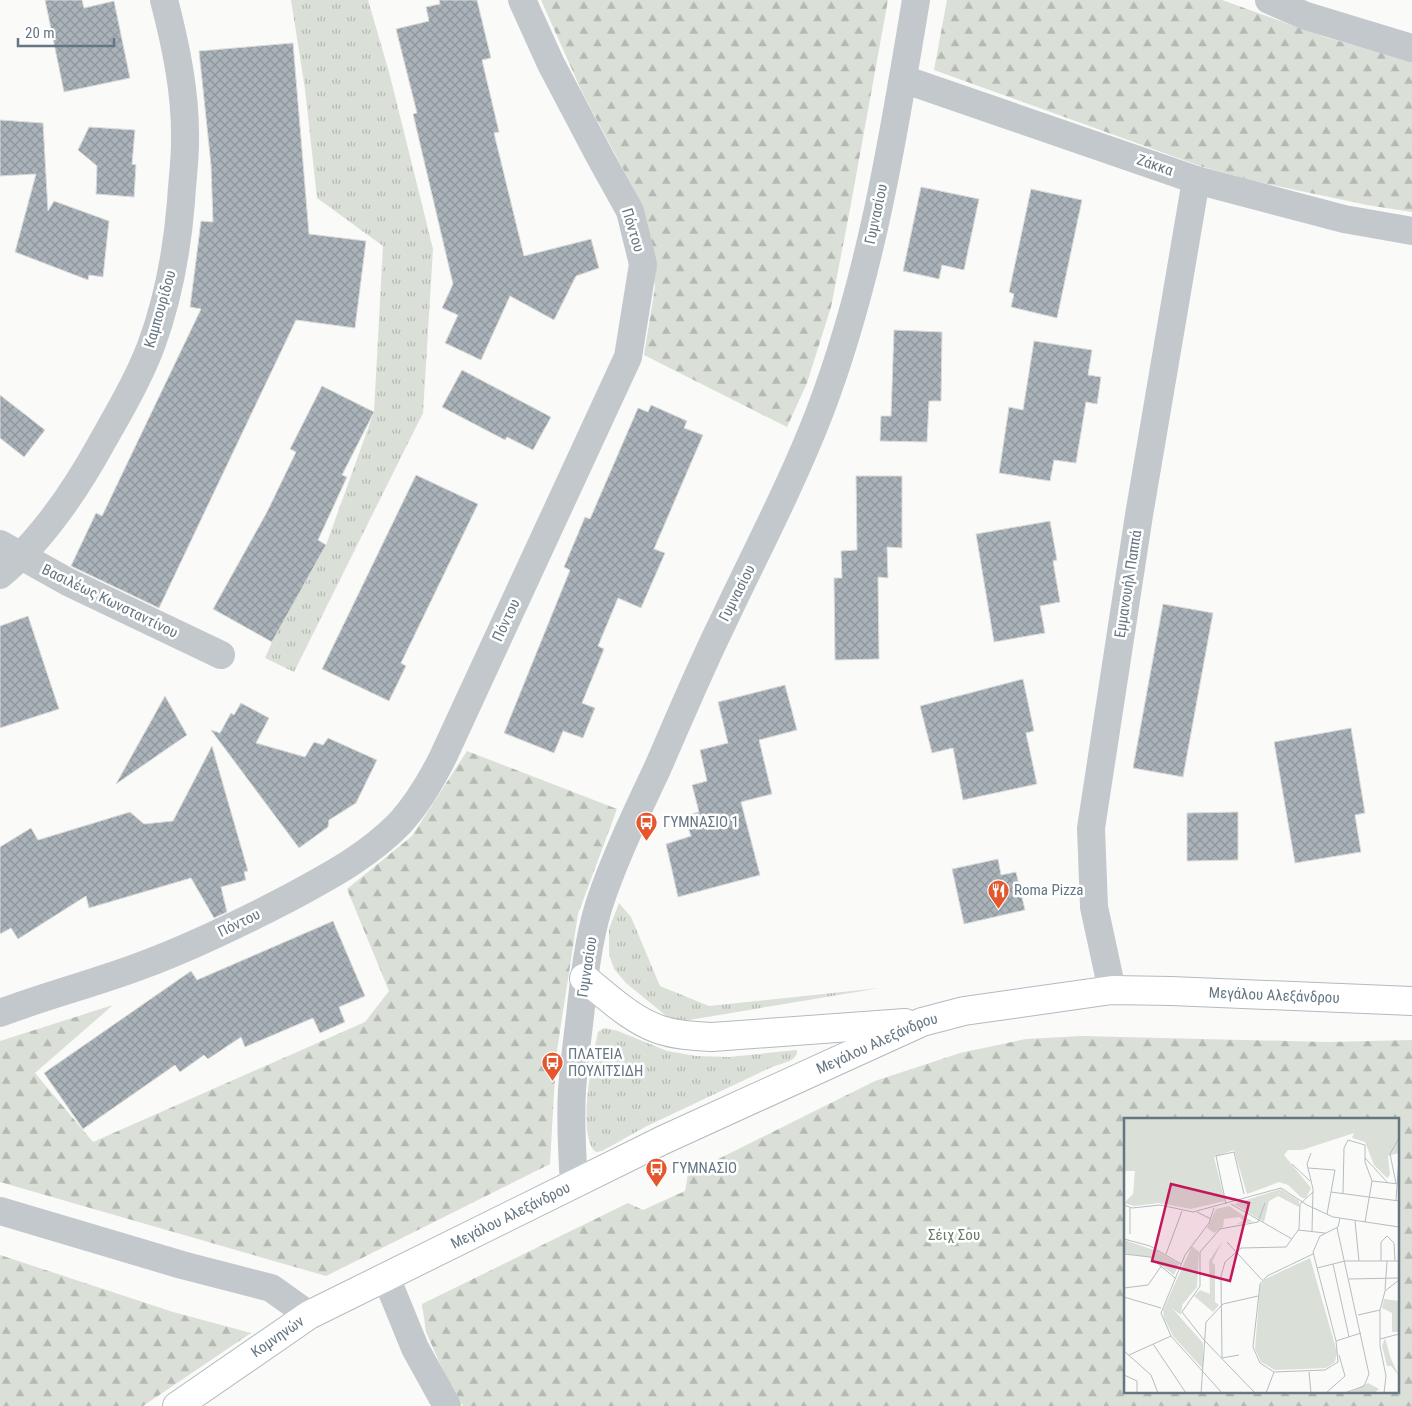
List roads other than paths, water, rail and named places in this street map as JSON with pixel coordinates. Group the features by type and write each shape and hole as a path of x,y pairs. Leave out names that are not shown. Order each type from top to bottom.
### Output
{"main road":[{"path":"584,978 630,1014 658,1029 682,1035 712,1037 922,1022"},
{"name":"Μεγάλου Αλεξάνδρου","path":"386,1278 663,1140 922,1022 964,1011 1112,990 1412,1000"},
{"name":"Κομνηνών","path":"177,1406 309,1315 386,1278"}],"street":[{"name":"Καμπουρίδου","path":"0,575 10,551 46,527 93,458 150,348 163,309 179,228 185,142 180,74 164,0"},
{"name":"Πόντου","path":"0,1013 142,966 275,905 332,875 359,858 399,824 423,794 443,757 628,357 643,264 630,211 551,64 522,0"},
{"name":"Γυμνασίου","path":"574,1184 571,1131 572,1094 584,978 599,905 630,828 701,668 750,568 806,445 830,384 868,256 894,130 916,0"},
{"path":"1269,0 1306,16 1412,48"},
{"name":"Ζάκκα","path":"903,79 1196,180 1344,219 1412,231"},
{"name":"Εμμανουήλ Παππά","path":"1112,990 1094,907 1090,828 1139,515 1196,180"},
{"name":"Βασιλέως Κωνσταντίνου","path":"10,551 68,582 221,655"},
{"path":"0,1212 182,1265 271,1288 309,1315"},
{"path":"386,1278 415,1348 448,1406"}],"place":[{"name":"ΓΥΜΝΑΣΙΟ 1","path":"647,841"},
{"name":"Roma Pizza","path":"998,909"},
{"name":"ΠΛΑΤΕΙΑ ΠΟΥΛΙΤΣΙΔΗ","path":"552,1082"},
{"name":"ΓΥΜΝΑΣΙΟ","path":"656,1187"}],"park label":[{"name":"Σέιχ Σου","path":"954,1235"}]}
